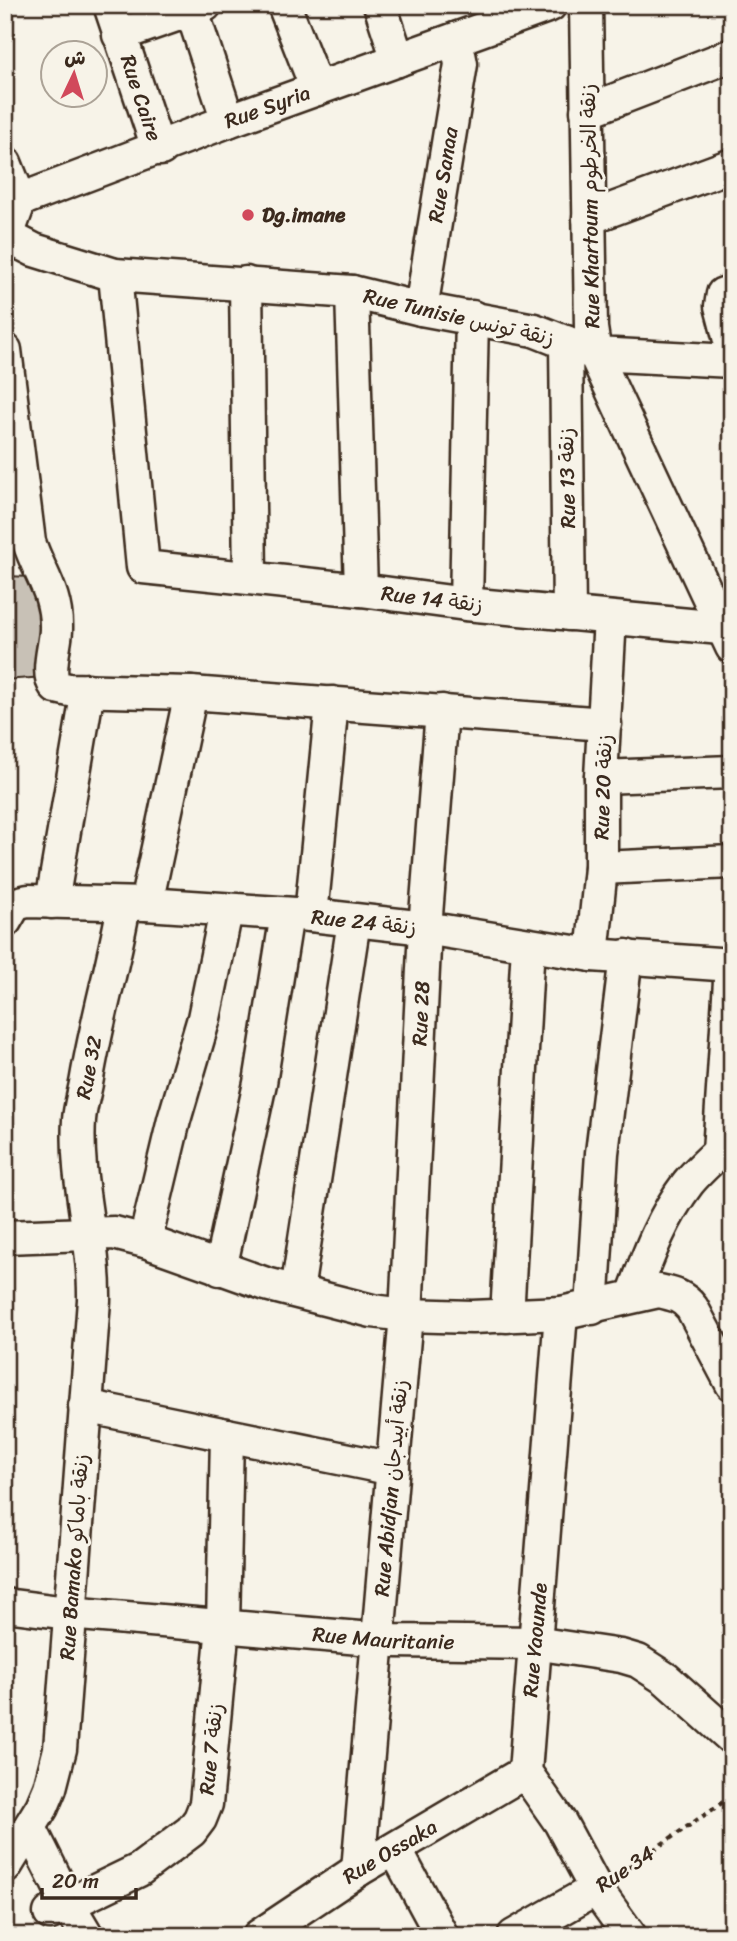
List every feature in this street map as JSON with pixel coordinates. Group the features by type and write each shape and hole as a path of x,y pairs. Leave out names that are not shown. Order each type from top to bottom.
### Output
{"street":[{"name":"Rue Caire","path":"110,5 156,142 161,149"},
{"path":"284,5 317,89"},
{"path":"380,5 398,60"},
{"name":"Rue Syria","path":"20,200 456,39 495,15 550,5"},
{"name":"Rue Khartoum زنقة الخرطوم","path":"586,5 591,328 595,354 732,361"},
{"path":"120,35 195,7 228,121"},
{"name":"Rue Sanaa","path":"421,309 461,64 456,39"},
{"path":"587,111 732,55"},
{"path":"5,163 20,200 6,237"},
{"path":"589,218 732,165"},
{"name":"Rue Tunisie زنقة تونس","path":"6,237 34,250 115,275 352,292 421,309 534,330 595,354"},
{"name":"Rue 14 زنقة","path":"115,275 143,567 610,618 727,637"},
{"path":"246,283 250,577"},
{"path":"352,292 361,590"},
{"path":"732,292 723,294 721,306 732,348"},
{"path":"466,604 472,317"},
{"name":"Rue 13 زنقة","path":"566,342 569,614"},
{"path":"5,350 16,531 53,594 57,625 51,680 56,687 191,693 605,724"},
{"path":"595,354 727,637"},
{"name":"Rue 20 زنقة","path":"592,955 601,868 601,777 610,618"},
{"path":"52,902 88,690"},
{"name":"Rue 32","path":"90,1233 79,1163 79,1116 191,693"},
{"path":"220,1269 299,915 332,703"},
{"name":"Rue 28","path":"406,1315 425,928 442,711"},
{"path":"601,777 732,772"},
{"path":"601,868 732,862"},
{"name":"Rue 24 زنقة","path":"5,921 13,906 18,903 135,904 354,920 425,928 592,955 731,965"},
{"path":"145,1241 174,1120 204,1018 226,911"},
{"path":"296,1291 354,920"},
{"path":"507,1316 528,945"},
{"path":"592,1308 602,1153 626,956"},
{"path":"633,1296 655,1238 671,1208 690,1181 725,1146 731,965"},
{"name":"Rue Bamako زنقة باماكو","path":"5,1867 30,1828 50,1788 60,1749 68,1613 94,1300 90,1233"},
{"path":"5,1237 114,1233 145,1241 220,1269 296,1291 372,1311 406,1315 507,1316 561,1313 659,1291 675,1294 688,1303 732,1384"},
{"name":"Rue Yaounde","path":"525,1772 561,1313"},
{"name":"Rue Abidjan زنقة أبيدجان","path":"358,1870 406,1315"},
{"path":"85,1406 393,1469"},
{"name":"Rue 7 زنقة","path":"59,1908 139,1870 191,1831 206,1804 223,1626 227,1435"},
{"name":"Rue Mauritanie","path":"5,1605 68,1613 378,1639 534,1643 621,1656 638,1661 666,1679 732,1738"},
{"path":"525,1772 560,1822 596,1889 630,1936"},
{"name":"Rue Ossaka","path":"259,1936 358,1870 525,1772"},
{"path":"30,1828 59,1908 87,1936"},
{"path":"394,1849 442,1936"},
{"name":"Rue 34","path":"514,1936 596,1889"}],"path":[{"name":"Rue 34","path":"596,1889 732,1796"}],"building":[{"path":"5,576 32,577 50,618 44,677 5,680"}],"place":[{"name":"Dg.imane","path":"248,215"}]}
